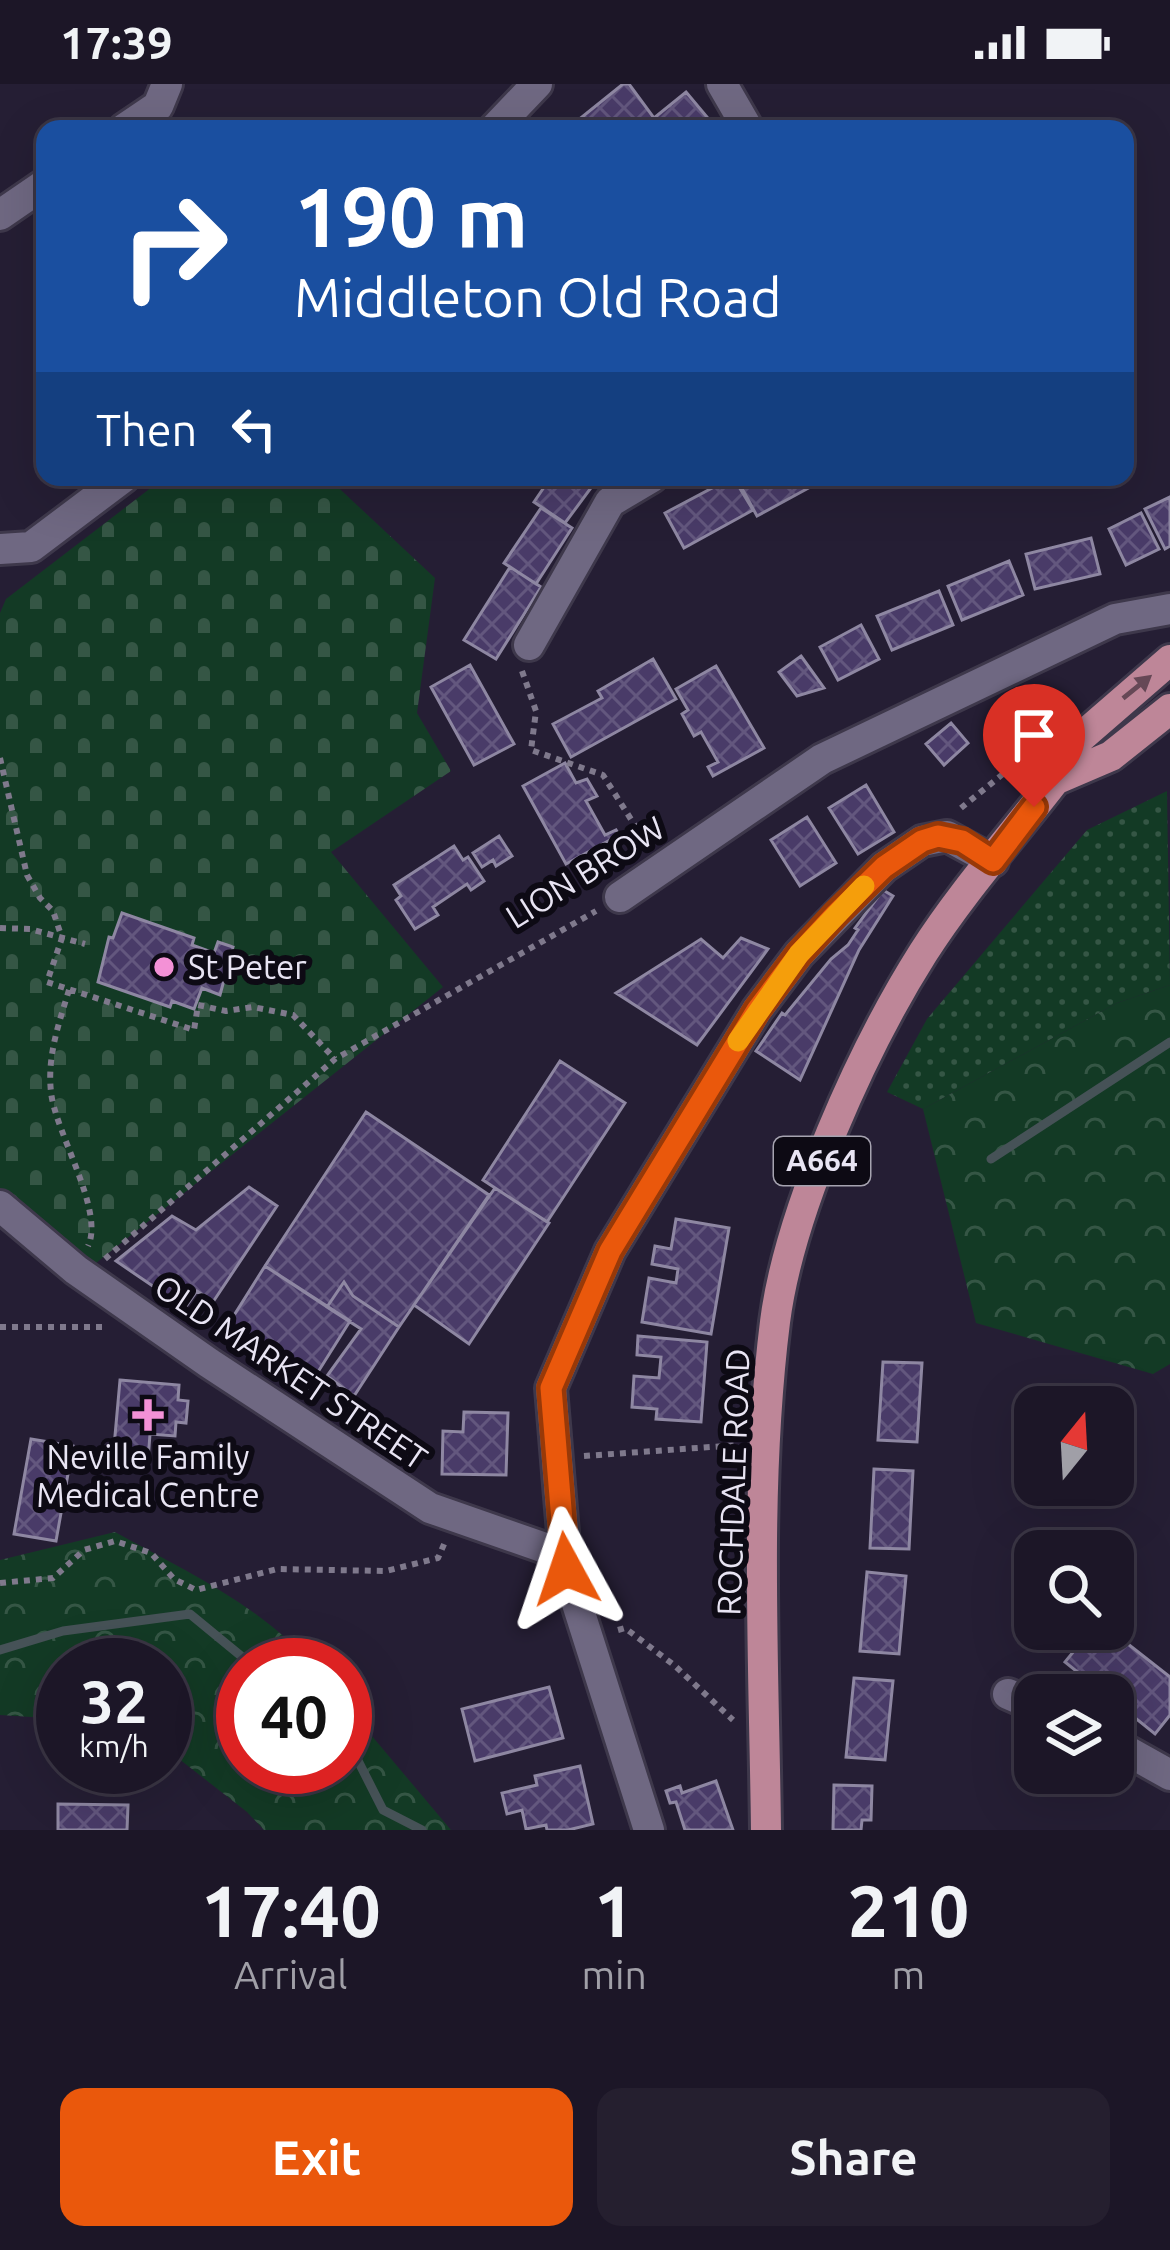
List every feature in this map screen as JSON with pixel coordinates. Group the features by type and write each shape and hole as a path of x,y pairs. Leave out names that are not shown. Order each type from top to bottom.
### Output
{"main road":[{"name":"ROCHDALE ROAD","path":"766,1830 762,1501 776,1318 800,1222 846,1101 925,951 1055,780 1065,751 1170,660"},
{"name":"ROCHDALE ROAD","path":"1055,780 1111,756 1170,709"}],"street":[{"path":"137,120 158,106 167,84"},
{"path":"503,120 537,84"},
{"path":"722,84 743,120"},
{"path":"0,215 36,190"},
{"path":"0,549 31,547 112,486"},
{"path":"529,645 610,502 637,486"},
{"name":"LION BROW","path":"620,897 822,759 1115,619 1170,609"},
{"path":"649,1830 587,1640 565,1555 551,1388 610,1251 757,1010 799,954 884,867 922,841 947,836 993,861"},
{"name":"OLD MARKET STREET","path":"0,1206 132,1310 430,1508 565,1555"},
{"path":"1134,1754 1170,1774"}],"path":[{"path":"529,645 522,671 536,710 530,750 603,775 633,823"},
{"path":"922,841 1049,737"},
{"path":"0,758 27,875 53,911 62,938 46,982 194,1030 198,1005 226,1011 253,1007 293,1016 335,1059"},
{"name":"LION BROW","path":"80,1273 335,1059 620,897"},
{"path":"0,928 30,929 85,944"},
{"path":"69,989 56,1034 51,1096 79,1178 92,1238 80,1273"},
{"path":"0,1327 116,1328 132,1310"},
{"path":"556,1458 766,1443"},
{"path":"0,1583 53,1578 84,1550 115,1540 151,1553 174,1579 196,1590 277,1569 386,1571 439,1558 456,1517"},
{"path":"587,1640 625,1628 736,1722 765,1728"}],"green space":[{"path":"153,486 337,486 435,578 417,713 451,771 331,852 443,987 96,1263 76,1270 0,1197 0,613 6,599"},
{"path":"1167,791 1170,985 1117,1003 923,1109 887,1092 927,1019 1087,830"},
{"path":"1170,985 1170,1364 1153,1374 976,1323 923,1109 1117,1003"},
{"path":"115,1532 194,1575 285,1638 216,1638 216,1788 192,1769 192,1638 36,1638 36,1717 0,1715 0,1560"},
{"path":"372,1736 451,1830 264,1830 224,1794 372,1794"}],"building":[{"path":"623,84 629,84 654,118 651,120 578,120"},
{"path":"686,92 709,120 656,120"},
{"path":"545,486 592,486 565,523 534,502"},
{"path":"716,486 738,486 753,510 684,548 665,513"},
{"path":"741,486 812,486 757,516"},
{"path":"1170,497 1170,546 1165,549 1145,509"},
{"path":"541,508 572,528 536,584 504,563"},
{"path":"1141,513 1159,549 1126,565 1109,529"},
{"path":"1091,538 1100,574 1035,589 1026,554"},
{"path":"1009,561 1023,595 962,620 948,586"},
{"path":"510,567 541,587 496,659 464,640"},
{"path":"939,591 953,625 892,650 877,616"},
{"path":"861,625 879,659 838,680 820,647"},
{"path":"801,656 824,688 797,696 779,672"},
{"path":"653,659 676,699 571,757 553,724 602,698 598,691"},
{"path":"470,665 514,744 474,765 431,687"},
{"path":"716,666 764,748 713,776 708,767 718,762 701,732 694,736 682,714 688,710 676,689"},
{"path":"951,723 968,743 944,765 926,744"},
{"path":"565,763 576,783 587,779 597,796 586,801 605,835 616,830 619,835 566,864 523,786"},
{"path":"866,785 894,832 858,854 829,808"},
{"path":"807,817 836,863 800,886 771,840"},
{"path":"499,836 512,856 496,866 493,860 482,867 473,853"},
{"path":"454,846 484,881 471,890 467,884 433,907 438,915 415,929 396,900 401,896 394,885"},
{"path":"883,890 893,896 859,950 800,1080 756,1051 782,1013 848,945"},
{"name":"St Peter","path":"122,913 194,938 192,945 214,953 218,942 233,947 220,995 202,988 194,1009 172,1001 170,1007 98,982 109,937 113,938"},
{"path":"741,938 768,949 697,1045 616,993 701,939 723,958"},
{"path":"560,1061 625,1103 547,1222 483,1180"},
{"path":"366,1112 489,1195 399,1327 353,1296 344,1282 327,1307 265,1266"},
{"path":"249,1187 277,1206 213,1302 197,1291 185,1308 116,1261 172,1216 196,1230"},
{"path":"495,1188 549,1223 469,1344 414,1305"},
{"path":"676,1219 729,1228 711,1334 642,1322 649,1278 676,1283 678,1269 652,1264 655,1246 671,1249"},
{"path":"265,1266 350,1321 306,1391 221,1336"},
{"path":"344,1282 353,1296 399,1327 354,1396 327,1376 361,1329 327,1307"},
{"path":"638,1336 707,1342 701,1422 656,1419 657,1409 632,1407 634,1376 659,1378 661,1357 637,1355"},
{"path":"883,1362 922,1363 917,1442 878,1440"},
{"path":"120,1380 179,1385 178,1400 188,1401 186,1423 176,1422 175,1436 150,1434 148,1461 113,1458"},
{"path":"464,1412 508,1413 506,1475 442,1474 443,1431 463,1432"},
{"path":"31,1439 73,1446 56,1541 14,1534"},
{"path":"874,1469 913,1471 909,1549 870,1548"},
{"path":"867,1572 906,1576 899,1654 860,1651"},
{"path":"1134,1649 1170,1677 1170,1715 1155,1734 1134,1717 1134,1674 1080,1674 1065,1662 1075,1650"},
{"path":"854,1678 893,1681 885,1760 846,1757"},
{"path":"549,1687 563,1738 475,1761 462,1709"},
{"path":"580,1766 593,1824 568,1830 547,1830 546,1825 526,1829 522,1810 507,1814 502,1793 537,1785 535,1776"},
{"path":"716,1781 733,1830 685,1830 676,1802 670,1803 666,1791 680,1786 682,1793"},
{"path":"834,1785 872,1786 871,1820 862,1820 861,1830 833,1830"},
{"path":"58,1804 128,1805 127,1830 58,1830"}],"waterway":[{"path":"991,1159 1170,1042"},
{"path":"0,1650 63,1631 190,1614 219,1638"},
{"path":"372,1788 383,1810 422,1830"}],"slow traffic":[{"path":"738,1041 799,954 864,886"}],"place":[{"name":"St Peter","path":"164,967"},
{"name":"Neville Family Medical Centre","path":"148,1415"}],"route":[{"path":"566,1569 551,1388 610,1251 757,1010 799,954 884,867 922,841 938,836 962,841 993,861 1034,807"}]}
